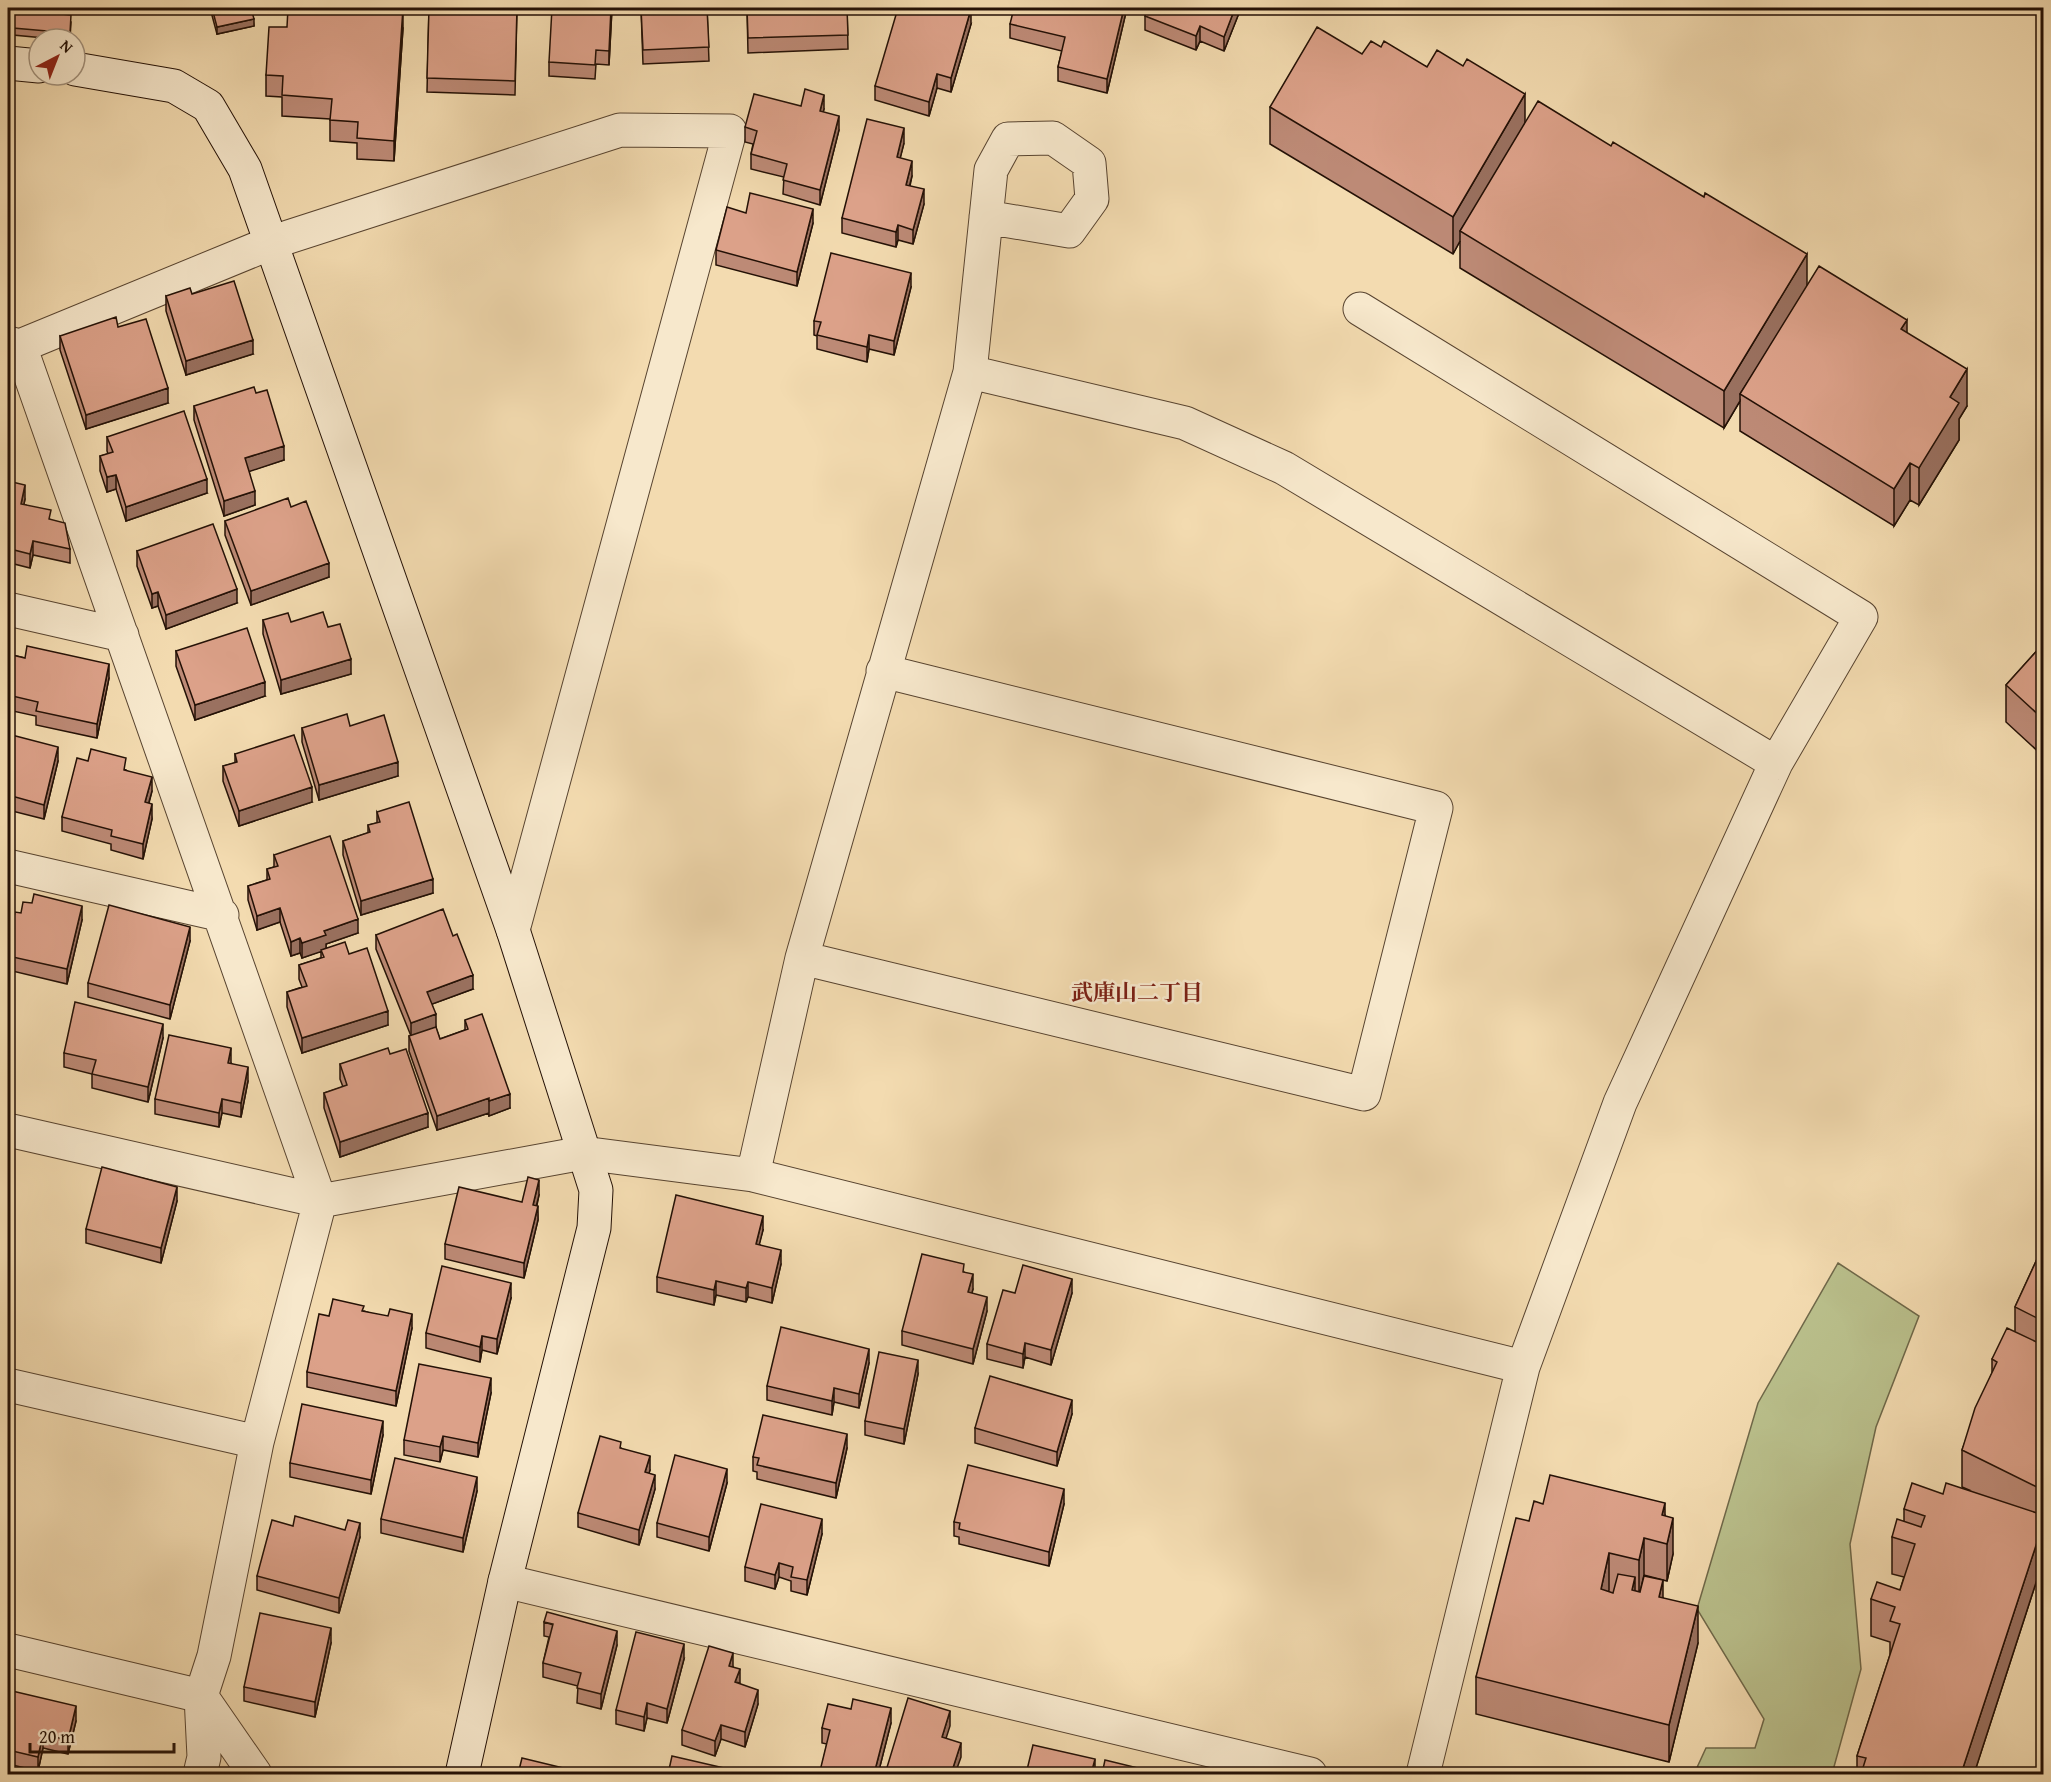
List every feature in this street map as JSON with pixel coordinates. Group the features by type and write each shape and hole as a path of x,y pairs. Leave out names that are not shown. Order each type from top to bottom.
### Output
{"street":[{"path":"8,63 27,65"},
{"path":"87,71 174,86 208,106 245,169 273,242 513,930 596,1190 594,1228 505,1581 462,1774"},
{"path":"200,1774 204,1757 201,1696 214,1656 256,1442 320,1201 222,915 122,635 14,344 273,242 620,130 730,131 513,930"},
{"path":"753,1175 802,958 970,372 986,218"},
{"path":"1360,309 1861,617 1776,763 1620,1103 1523,1367 1423,1774"},
{"path":"970,372 1185,423 1284,468 1776,763"},
{"path":"8,609 122,635"},
{"path":"802,958 1364,1094 1436,808 883,671"},
{"path":"8,866 222,915"},
{"path":"8,1130 320,1201 583,1153 753,1175 1523,1367"},
{"path":"8,1385 256,1442"},
{"path":"505,1581 1310,1774"},
{"path":"8,1650 201,1696 255,1774"}],"green space":[{"path":"1838,1263 1919,1316 1876,1427 1850,1544 1861,1669 1832,1774 1694,1774 1706,1748 1755,1748 1764,1719 1697,1609 1758,1403"}],"building":[{"path":"212,8 251,8 254,19 217,27"},
{"path":"288,8 403,8 394,141 357,138 358,122 330,120 332,99 282,95 283,76 266,75 269,27 287,27"},
{"path":"429,8 517,8 515,81 427,78"},
{"path":"552,8 611,8 609,51 596,50 595,65 549,62"},
{"path":"641,8 707,8 709,47 643,50"},
{"path":"747,8 847,8 848,35 748,38"},
{"path":"898,8 971,9 951,78 937,74 929,102 875,86"},
{"path":"1014,8 1124,8 1107,79 1058,67 1065,37 1010,24"},
{"path":"1148,8 1235,8 1224,37 1200,26 1196,36 1145,16"},
{"path":"15,9 71,15 70,27 13,28"},
{"path":"1317,27 1362,54 1371,41 1381,47 1384,41 1427,67 1437,50 1463,66 1467,59 1525,94 1453,217 1270,107"},
{"path":"805,89 824,95 820,111 839,116 820,190 783,180 787,164 751,154 757,131 745,127 754,94 801,106"},
{"path":"1538,101 1611,146 1613,142 1704,197 1705,193 1807,254 1724,391 1460,231"},
{"path":"8,118 11,119 8,138"},
{"path":"867,119 904,128 897,157 912,161 906,185 924,189 913,230 898,225 896,232 842,218"},
{"path":"750,193 813,209 797,272 716,250 727,207 746,213"},
{"path":"831,253 911,273 894,341 869,335 867,347 817,335 821,322 814,321"},
{"path":"1819,266 1907,320 1901,329 1967,369 1950,397 1959,403 1919,468 1910,463 1894,489 1740,394"},
{"path":"234,281 253,340 186,361 166,296 190,288 192,294"},
{"path":"116,317 118,327 146,319 168,388 86,415 60,336"},
{"path":"8,379 11,380 8,395"},
{"path":"254,387 256,393 267,390 284,446 245,458 255,491 224,501 194,406"},
{"path":"184,411 207,479 126,507 116,475 107,477 100,456 113,452 107,437"},
{"path":"8,481 25,485 21,504 51,510 49,519 65,523 70,549 33,541 30,554 14,550 10,568 8,567"},
{"path":"288,498 291,507 306,501 329,563 251,591 225,521"},
{"path":"213,524 237,589 166,615 158,592 152,594 137,551"},
{"path":"323,612 328,627 340,624 351,659 281,680 263,620 288,613 291,622"},
{"path":"247,628 265,682 195,705 176,651"},
{"path":"2043,644 2043,719 2006,685"},
{"path":"27,646 109,664 97,724 36,711 38,702 8,695 8,654 25,658"},
{"path":"347,714 350,726 384,715 398,762 319,785 302,728"},
{"path":"8,734 58,747 44,805 8,795"},
{"path":"294,735 312,787 239,811 223,766 237,762 235,754"},
{"path":"91,749 126,758 124,770 152,777 145,802 152,804 143,844 111,836 112,830 62,817 77,758 88,761"},
{"path":"409,802 433,879 361,901 343,841 370,832 368,825 380,822 377,812"},
{"path":"330,836 358,919 324,931 326,935 302,943 300,938 291,942 280,908 257,916 248,886 270,879 267,869 278,866 274,855"},
{"path":"34,894 82,906 67,969 8,956 15,912 21,913 23,902 32,903"},
{"path":"109,905 190,927 170,1005 88,983"},
{"path":"443,909 453,936 457,934 473,975 427,992 436,1014 411,1023 376,935"},
{"path":"345,942 349,954 367,948 388,1011 302,1038 287,992 307,986 299,965 324,957 321,950"},
{"path":"75,1002 163,1024 148,1087 92,1074 96,1060 64,1053"},
{"path":"482,1014 510,1094 489,1101 489,1098 437,1116 409,1036 436,1027 440,1039 468,1029 465,1020"},
{"path":"169,1035 231,1048 228,1063 248,1067 241,1103 222,1099 219,1113 155,1099"},
{"path":"388,1048 390,1054 406,1049 428,1113 340,1142 324,1093 347,1085 340,1064"},
{"path":"102,1167 177,1187 161,1248 86,1229"},
{"path":"528,1177 539,1180 533,1205 538,1206 524,1263 445,1244 459,1187 522,1202"},
{"path":"676,1195 763,1216 756,1244 781,1250 772,1288 748,1282 746,1288 716,1281 714,1290 657,1277"},
{"path":"2043,1246 2043,1321 2015,1307"},
{"path":"922,1254 964,1264 963,1272 973,1274 968,1292 987,1297 973,1349 902,1331"},
{"path":"1023,1265 1072,1279 1051,1350 1025,1343 1023,1354 987,1344 1003,1290 1015,1293"},
{"path":"442,1266 511,1283 497,1339 482,1336 480,1347 426,1333"},
{"path":"333,1299 364,1306 362,1311 388,1316 390,1309 412,1314 396,1391 307,1372 319,1314 329,1316"},
{"path":"781,1327 869,1349 859,1394 834,1388 832,1401 767,1386"},
{"path":"2007,1328 2043,1345 2043,1490 1962,1450 1975,1408 1997,1362 1992,1359"},
{"path":"879,1352 918,1360 904,1429 865,1421"},
{"path":"419,1364 491,1378 478,1443 443,1436 440,1447 404,1440"},
{"path":"990,1376 1072,1400 1057,1452 975,1428"},
{"path":"302,1404 383,1421 371,1480 290,1463"},
{"path":"763,1415 847,1434 836,1483 757,1465 759,1458 753,1457"},
{"path":"600,1436 621,1442 620,1448 650,1456 645,1472 655,1475 639,1530 578,1513"},
{"path":"675,1455 727,1469 709,1537 657,1523"},
{"path":"395,1458 477,1477 463,1538 381,1519"},
{"path":"968,1465 1064,1489 1049,1552 959,1529 960,1523 954,1522"},
{"path":"1550,1475 1665,1503 1662,1515 1673,1518 1667,1544 1644,1538 1639,1560 1609,1553 1601,1589 1613,1593 1618,1574 1635,1577 1632,1590 1640,1592 1644,1576 1663,1580 1659,1597 1698,1606 1669,1725 1476,1677 1516,1518 1529,1521 1534,1501 1543,1504"},
{"path":"1912,1483 1943,1494 1946,1483 2043,1515 2043,1524 1961,1774 1861,1774 1866,1758 1857,1756 1900,1624 1890,1621 1895,1607 1871,1599 1877,1582 1900,1590 1915,1544 1892,1537 1897,1519 1921,1527 1925,1516 1904,1509"},
{"path":"761,1504 822,1519 807,1580 791,1577 793,1567 779,1563 775,1575 745,1567"},
{"path":"295,1516 345,1530 348,1520 360,1523 339,1598 257,1576 272,1520 293,1526"},
{"path":"547,1612 617,1631 601,1694 577,1688 581,1673 543,1663 553,1624 544,1622"},
{"path":"260,1613 331,1628 315,1702 244,1687"},
{"path":"636,1632 684,1644 667,1709 647,1703 644,1717 616,1710"},
{"path":"709,1646 733,1653 729,1666 740,1669 735,1682 758,1690 745,1732 721,1725 715,1741 682,1730"},
{"path":"8,1690 76,1706 68,1740 43,1734 38,1757 8,1750"},
{"path":"908,1698 950,1711 942,1737 961,1743 951,1774 885,1774"},
{"path":"853,1699 891,1708 874,1774 834,1774 820,1771 830,1730 822,1728 828,1704 851,1709"},
{"path":"1033,1745 1095,1759 1091,1774 1026,1774"},
{"path":"672,1756 750,1774 668,1774"},
{"path":"522,1758 588,1774 518,1774"},
{"path":"1105,1760 1142,1769 1140,1774 1102,1774"}],"district":[{"name":"武庫山二丁目","path":"1137,992"}]}
